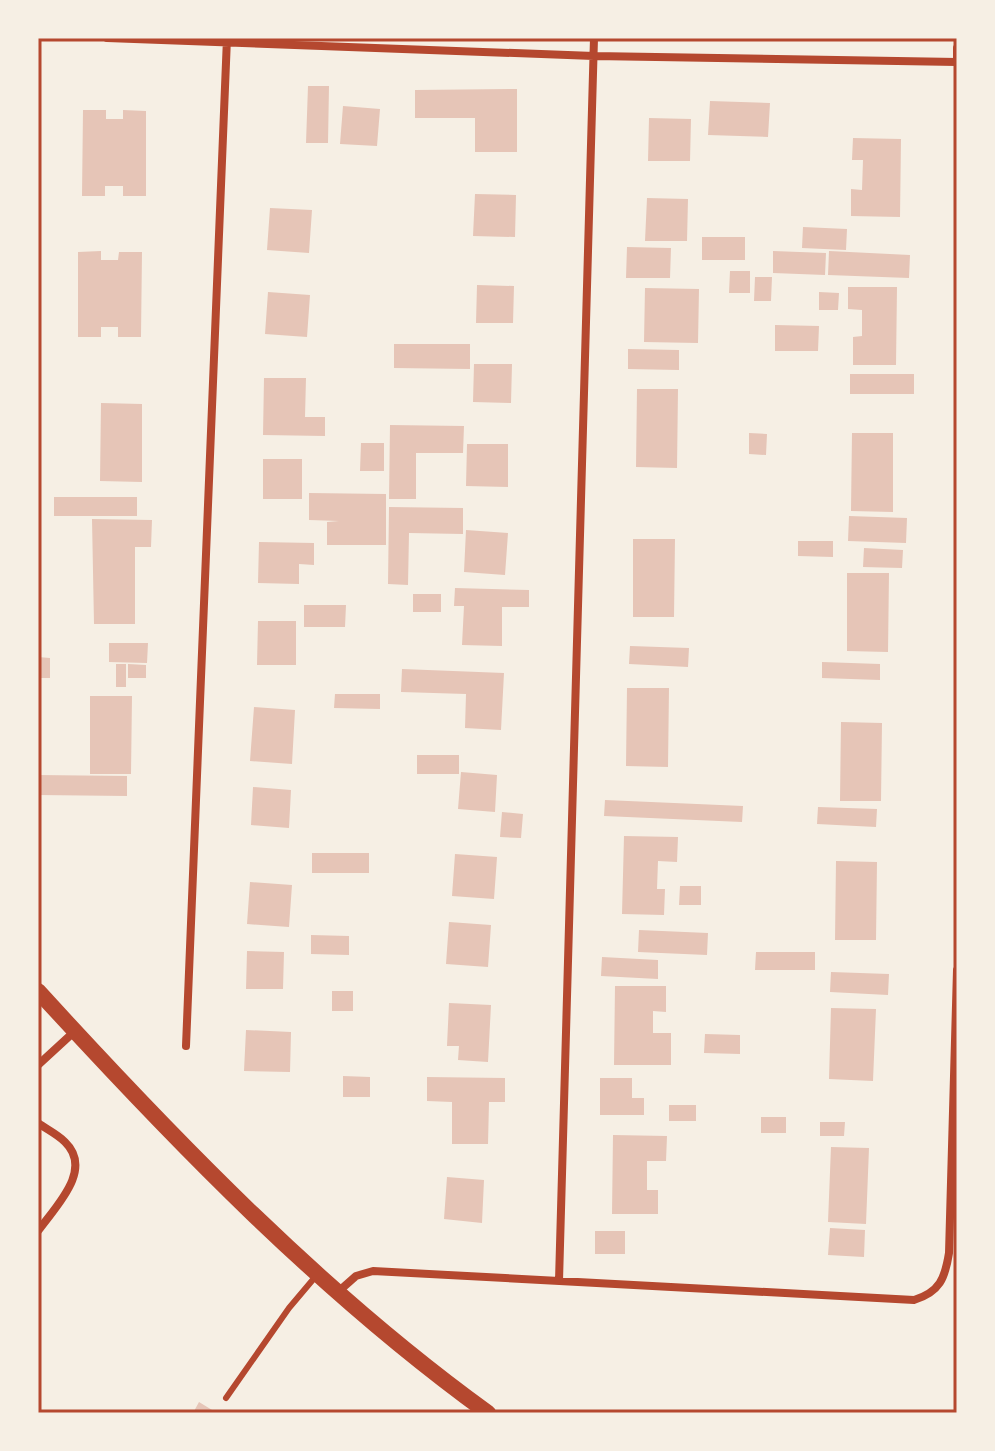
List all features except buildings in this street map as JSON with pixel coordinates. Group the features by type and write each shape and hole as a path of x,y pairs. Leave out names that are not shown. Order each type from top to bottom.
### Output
{"main road":[{"path":"38,991 215,1176 382,1329 488,1413"}],"street":[{"path":"107,38 227,40 594,56 957,62 957,48"},
{"path":"559,1281 594,38"},
{"path":"186,1046 227,40"},
{"path":"339,1291 356,1276 373,1271 914,1300 928,1295 939,1285 946,1272 949,1253 957,970"},
{"path":"38,1065 75,1031"},
{"path":"38,1123 67,1143 76,1163 73,1182 38,1231"}],"lane":[{"path":"226,1398 289,1308 319,1273"}]}
